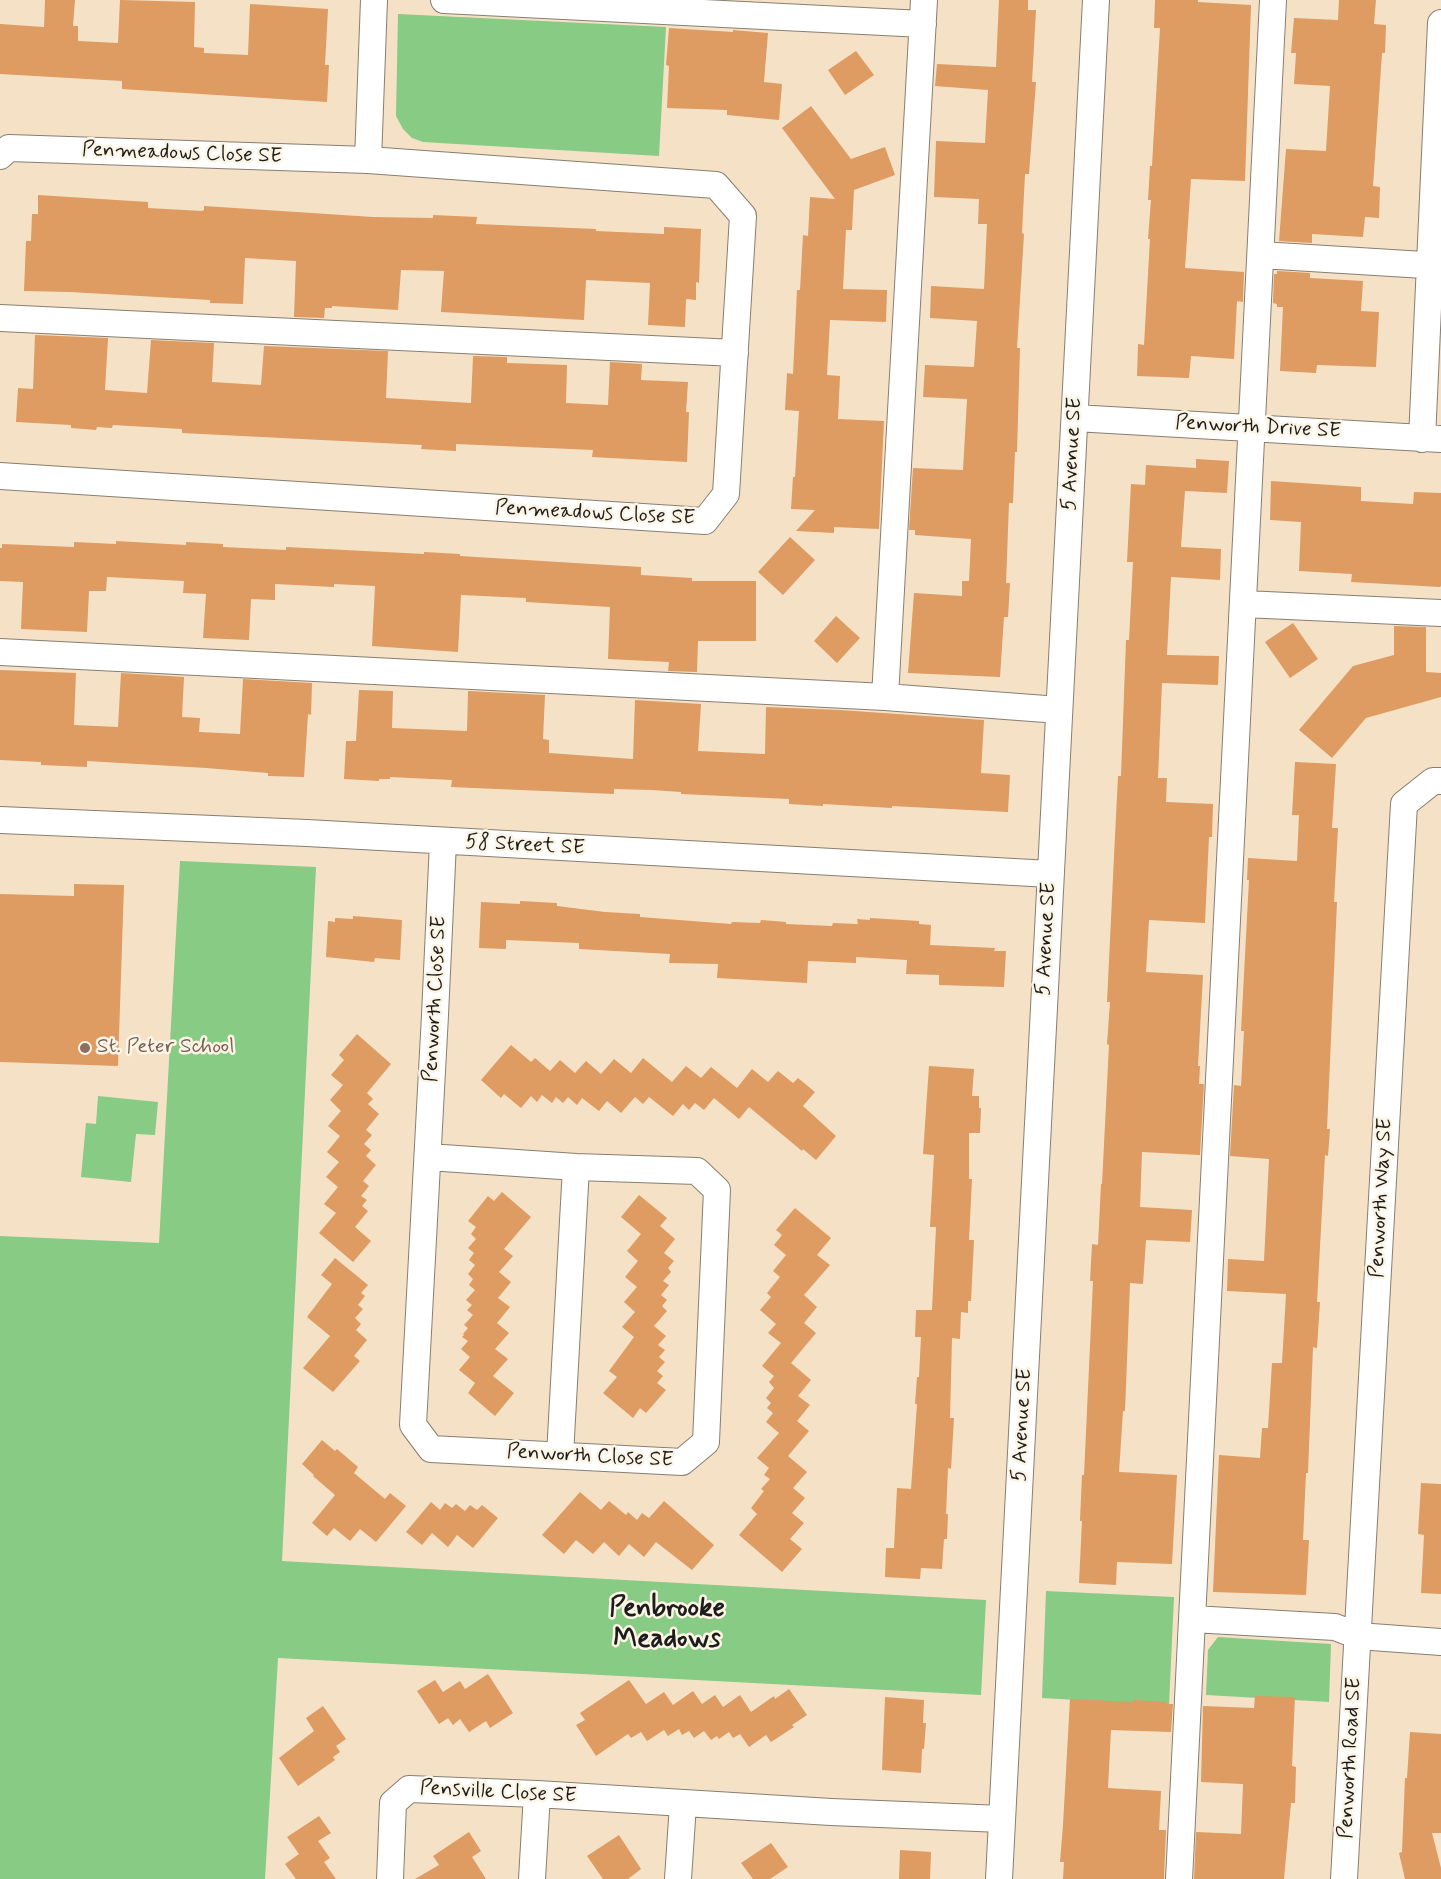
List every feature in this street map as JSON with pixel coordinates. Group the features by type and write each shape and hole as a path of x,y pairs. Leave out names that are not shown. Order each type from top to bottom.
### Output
{"street":[{"path":"368,160 374,0"},
{"path":"444,0 924,12 885,698"},
{"name":"5 Avenue SE","path":"999,1879 1096,0"},
{"path":"1179,1879 1273,0"},
{"path":"1431,439 1441,23"},
{"name":"Penmeadows Close SE","path":"0,156 9,148 368,160 716,185 742,216 726,494 705,521 0,477"},
{"path":"1262,255 1435,266"},
{"path":"0,318 735,353"},
{"name":"Penworth Drive SE","path":"1075,418 1431,439"},
{"path":"1244,604 1441,613"},
{"path":"0,652 885,698 1059,710"},
{"name":"Penworth Way SE","path":"1358,1636 1404,804 1433,781 1441,782"},
{"name":"58 Street SE","path":"0,820 307,833 1050,874"},
{"name":"Penworth Close SE","path":"428,1157 576,1167 697,1171 717,1190 706,1442 682,1462 431,1449 413,1425 443,842"},
{"path":"560,1455 576,1167"},
{"path":"1192,1619 1335,1627 1358,1636 1441,1642"},
{"name":"Penworth Road SE","path":"1344,1879 1358,1636"},
{"name":"Pensville Close SE","path":"390,1879 393,1803 409,1789 1002,1819"},
{"path":"532,1879 537,1794"},
{"path":"678,1879 683,1804"}],"green space":[{"path":"398,14 666,27 659,156 423,142 412,138 403,129 396,116"},
{"path":"180,861 316,867 282,1561 986,1600 981,1695 278,1658 265,1879 0,1879 0,1236 159,1243"},
{"path":"98,1096 158,1102 155,1135 136,1134 131,1182 81,1177 86,1123 96,1124"},
{"path":"1046,1591 1174,1597 1169,1705 1042,1698"},
{"path":"1218,1637 1331,1644 1329,1702 1206,1695 1208,1650"}],"building":[{"path":"45,0 75,0 73,26 78,26 78,41 118,43 120,0 195,2 194,47 204,48 204,53 248,55 250,4 328,9 325,65 329,65 327,102 122,89 122,81 0,74 0,24 44,27"},
{"path":"999,0 1028,0 1028,10 1036,10 1032,82 1036,82 1029,174 1025,174 1017,348 1020,348 1017,452 1015,452 1013,503 1009,503 1006,583 1010,583 1008,617 1004,617 1000,677 908,673 914,593 962,596 962,581 969,581 971,539 915,535 915,530 909,530 913,468 963,470 967,399 923,397 925,365 974,367 977,321 930,318 931,286 984,289 987,224 978,224 979,199 934,197 936,141 985,143 988,90 935,86 937,64 996,67"},
{"path":"1155,0 1198,0 1198,2 1251,5 1245,181 1191,179 1185,268 1244,272 1243,302 1237,301 1234,359 1191,356 1189,378 1137,376 1138,344 1144,345 1150,239 1148,239 1151,200 1148,200 1160,28 1154,28"},
{"path":"1339,0 1376,0 1374,24 1386,25 1373,186 1380,187 1379,218 1365,217 1363,237 1312,234 1312,243 1279,241 1286,149 1326,151 1330,86 1294,84 1296,53 1291,53 1294,18 1338,20"},
{"path":"669,28 768,33 764,82 782,84 779,120 727,115 727,110 667,108 669,66 666,65"},
{"path":"856,51 874,75 845,95 828,70"},
{"path":"811,106 851,159 885,147 895,175 854,190 852,230 846,230 843,289 887,290 886,322 830,320 827,375 840,376 838,419 884,421 879,529 834,527 834,533 796,531 815,510 791,509 799,411 785,410 787,373 793,374 797,290 800,290 803,235 808,236 810,197 835,199 782,128"},
{"path":"38,195 148,202 148,208 202,211 204,206 373,217 433,218 433,215 477,217 476,224 664,234 664,227 701,229 699,283 696,282 696,300 686,299 685,327 648,325 650,283 586,280 584,320 441,312 444,271 401,270 398,310 332,306 332,308 325,308 324,318 294,317 296,261 245,258 243,304 210,303 210,300 24,291 26,241 31,241 32,214 38,214"},
{"path":"1277,271 1310,273 1310,278 1363,281 1361,311 1379,312 1376,367 1317,365 1316,373 1280,371 1283,307 1277,307 1277,304 1273,303 1274,274 1277,274"},
{"path":"35,335 108,338 105,390 147,393 151,340 214,343 212,382 261,385 264,346 388,351 386,398 471,403 473,356 507,357 507,363 567,365 566,403 608,405 610,362 642,364 641,380 688,382 687,462 592,457 593,450 456,444 456,451 421,449 422,445 182,433 182,429 113,425 112,428 97,427 96,430 71,428 71,425 16,422 18,388 33,389"},
{"path":"1196,459 1229,461 1227,493 1185,491 1181,547 1221,549 1220,580 1171,577 1167,655 1219,656 1218,685 1162,683 1158,778 1167,778 1166,802 1213,804 1205,923 1149,920 1146,972 1203,975 1198,1066 1200,1066 1199,1084 1204,1084 1200,1155 1142,1152 1140,1207 1192,1210 1190,1242 1146,1240 1143,1284 1130,1283 1125,1411 1123,1411 1119,1472 1177,1475 1172,1564 1117,1562 1116,1585 1079,1583 1082,1475 1084,1475 1093,1281 1090,1281 1092,1244 1098,1245 1102,1184 1109,1045 1107,1044 1110,1002 1107,1002 1115,836 1118,776 1121,776 1126,640 1129,640 1133,562 1127,562 1131,484 1145,485 1146,465 1196,468"},
{"path":"1271,481 1361,487 1361,501 1413,504 1414,492 1441,493 1441,586 1351,582 1352,574 1299,571 1301,522 1270,520"},
{"path":"790,537 815,560 783,595 758,572"},
{"path":"116,541 186,545 186,542 223,544 223,547 286,550 286,547 460,554 460,556 641,567 641,575 692,578 692,581 756,581 756,641 698,641 697,672 668,671 669,662 608,659 610,607 526,602 526,598 461,595 458,652 372,646 375,586 334,584 334,587 275,584 275,600 251,599 249,640 203,638 206,594 183,593 184,581 107,577 106,591 89,591 87,632 21,629 23,582 0,581 2,544 74,547 74,542 116,544"},
{"path":"836,616 860,638 837,663 814,641"},
{"path":"1293,623 1318,659 1290,678 1265,642"},
{"path":"1394,626 1426,627 1426,672 1441,673 1441,697 1366,718 1332,758 1299,730 1353,666 1394,655"},
{"path":"0,670 76,673 74,725 118,727 121,673 184,677 182,717 200,718 199,732 240,734 243,679 312,683 304,777 87,761 87,767 0,760"},
{"path":"359,690 393,691 392,728 467,731 468,691 545,695 543,739 549,740 549,753 633,759 635,700 701,704 698,751 765,754 766,707 984,720 981,773 1010,775 1008,812 789,804 789,799 681,794 681,792 652,790 614,789 614,794 451,787 452,780 390,777 390,779 379,779 379,781 344,779 346,741 356,741"},
{"path":"1295,762 1336,764 1332,828 1338,828 1327,1129 1330,1129 1328,1156 1325,1155 1317,1302 1320,1302 1317,1348 1313,1347 1303,1540 1309,1540 1306,1595 1213,1592 1219,1455 1260,1458 1262,1428 1268,1428 1272,1363 1282,1363 1286,1294 1227,1291 1228,1259 1264,1261 1269,1159 1230,1156 1234,1085 1241,1086 1248,858 1297,861 1299,815 1292,815"},
{"path":"74,884 124,885 118,1066 0,1062 0,894 74,896"},
{"path":"520,901 557,903 557,906 640,914 640,917 731,924 732,922 760,923 761,920 786,922 786,924 832,926 833,923 858,924 857,919 870,920 870,918 919,921 919,924 931,925 930,945 995,948 994,951 1006,951 1004,987 939,985 939,975 906,974 907,960 856,957 856,963 808,961 807,983 717,978 718,964 669,963 670,954 579,949 579,943 506,940 506,949 479,948 481,902 520,904"},
{"path":"353,916 402,920 400,960 375,958 374,962 326,957 328,921 335,922 335,918 353,919"},
{"path":"357,1034 391,1064 367,1093 373,1099 368,1104 379,1114 366,1130 372,1135 364,1144 371,1150 366,1156 376,1165 363,1181 369,1186 361,1196 367,1200 362,1206 368,1211 355,1227 371,1241 353,1262 319,1233 336,1213 324,1204 338,1187 326,1177 339,1162 327,1152 340,1136 328,1126 341,1111 330,1100 343,1085 331,1075 344,1060 339,1055"},
{"path":"511,1045 531,1062 535,1058 550,1071 560,1060 575,1073 586,1061 601,1074 614,1059 631,1073 643,1058 672,1082 686,1066 701,1078 711,1067 737,1088 752,1069 768,1082 778,1071 793,1083 798,1078 815,1092 803,1106 836,1136 816,1160 749,1107 739,1119 714,1098 704,1110 695,1103 689,1110 683,1104 673,1116 649,1097 643,1104 635,1097 621,1113 607,1101 599,1111 582,1098 577,1105 568,1097 563,1103 556,1097 552,1103 542,1095 537,1102 531,1096 521,1108 504,1094 501,1098 481,1080"},
{"path":"929,1066 974,1069 972,1096 979,1096 979,1108 981,1108 980,1133 969,1133 969,1179 972,1179 969,1240 974,1240 971,1301 968,1301 968,1313 961,1312 960,1339 952,1338 950,1418 954,1418 951,1469 948,1468 947,1539 944,1539 942,1569 921,1568 920,1579 885,1577 886,1548 894,1548 897,1488 911,1489 921,1337 915,1337 916,1310 932,1310 936,1227 930,1227 934,1155 923,1154"},
{"path":"502,1192 531,1217 504,1249 513,1256 499,1272 511,1282 498,1298 510,1307 497,1323 509,1333 495,1349 508,1359 493,1376 514,1393 495,1416 468,1393 475,1383 459,1370 470,1357 461,1349 468,1341 462,1337 468,1328 464,1325 473,1315 467,1310 472,1305 466,1300 475,1290 469,1285 473,1279 468,1274 475,1265 469,1260 474,1253 468,1248 476,1239 471,1234 476,1227 468,1221 488,1196 494,1201"},
{"path":"639,1195 667,1218 660,1226 675,1239 664,1253 674,1261 668,1268 671,1272 663,1281 669,1285 661,1295 667,1300 662,1306 667,1311 654,1326 666,1336 658,1345 665,1350 659,1357 665,1362 657,1371 663,1376 657,1383 666,1390 646,1413 640,1408 633,1418 603,1393 617,1377 609,1371 634,1337 622,1327 635,1312 624,1302 637,1287 625,1277 638,1261 627,1251 641,1234 621,1217"},
{"path":"795,1208 831,1238 817,1255 830,1265 804,1295 817,1307 804,1323 816,1333 791,1363 811,1380 798,1396 810,1405 797,1421 809,1431 788,1456 807,1472 793,1488 805,1498 792,1513 804,1523 790,1539 802,1549 782,1572 739,1535 757,1514 751,1508 764,1491 761,1489 770,1479 764,1475 769,1468 757,1458 779,1433 766,1422 773,1413 767,1408 771,1403 766,1398 774,1388 769,1382 774,1376 762,1366 781,1343 768,1333 776,1324 760,1310 771,1297 767,1293 780,1277 773,1271 786,1255 774,1245 782,1235 776,1230"},
{"path":"335,1258 368,1285 361,1293 365,1296 358,1305 363,1309 355,1318 361,1324 356,1330 367,1340 354,1356 360,1361 333,1392 303,1368 330,1336 307,1317 332,1284 321,1275"},
{"path":"322,1440 335,1451 337,1449 358,1467 354,1473 385,1499 390,1493 406,1506 376,1542 360,1529 350,1541 334,1528 327,1536 312,1523 335,1495 302,1464"},
{"path":"1421,1483 1441,1484 1441,1594 1421,1593 1424,1535 1418,1534"},
{"path":"580,1492 601,1510 609,1501 626,1515 628,1512 637,1520 642,1513 649,1518 664,1501 714,1545 692,1570 656,1542 644,1557 629,1544 619,1556 604,1542 593,1554 576,1540 564,1554 542,1535"},
{"path":"431,1502 440,1510 445,1503 452,1508 456,1504 465,1511 470,1505 477,1510 482,1505 498,1518 473,1548 457,1535 448,1547 432,1533 422,1545 406,1532"},
{"path":"488,1674 513,1713 490,1728 486,1721 469,1732 460,1719 453,1725 448,1718 439,1724 417,1691 435,1680 443,1692 460,1681 465,1689"},
{"path":"629,1680 646,1704 664,1692 673,1705 693,1691 702,1704 715,1695 723,1707 740,1695 751,1712 789,1689 807,1715 792,1725 794,1727 771,1742 766,1735 749,1747 740,1734 733,1738 729,1732 719,1739 717,1736 711,1740 704,1731 694,1738 689,1731 682,1735 679,1729 668,1736 664,1730 647,1741 641,1732 631,1738 628,1734 596,1756 576,1725 585,1720 580,1713"},
{"path":"1255,1696 1295,1697 1292,1766 1296,1767 1295,1803 1291,1803 1284,1879 1194,1879 1196,1832 1241,1834 1243,1784 1201,1782 1203,1706 1254,1708"},
{"path":"885,1697 924,1700 923,1723 926,1723 921,1773 882,1770"},
{"path":"1070,1699 1133,1702 1133,1700 1173,1704 1171,1732 1111,1730 1108,1788 1161,1791 1159,1830 1166,1830 1164,1879 1063,1879 1064,1862 1060,1862"},
{"path":"323,1706 346,1739 336,1746 340,1752 333,1757 335,1760 298,1786 279,1758 314,1731 306,1718"},
{"path":"1410,1732 1441,1734 1441,1833 1432,1833 1441,1868 1441,1879 1405,1879 1399,1853 1402,1852 1405,1778 1407,1778"},
{"path":"319,1816 331,1833 318,1841 330,1858 324,1862 336,1879 296,1879 285,1864 299,1854 287,1837"},
{"path":"469,1832 481,1851 472,1857 486,1879 415,1879 439,1865 433,1856"},
{"path":"619,1835 641,1869 628,1879 603,1879 587,1856"},
{"path":"771,1843 788,1867 770,1879 753,1879 741,1863"},
{"path":"900,1850 931,1852 930,1879 899,1879"}],"place":[{"name":"St. Peter School","path":"85,1048"}],"district":[{"name":"Penbrooke Meadows","path":"667,1624"}]}
